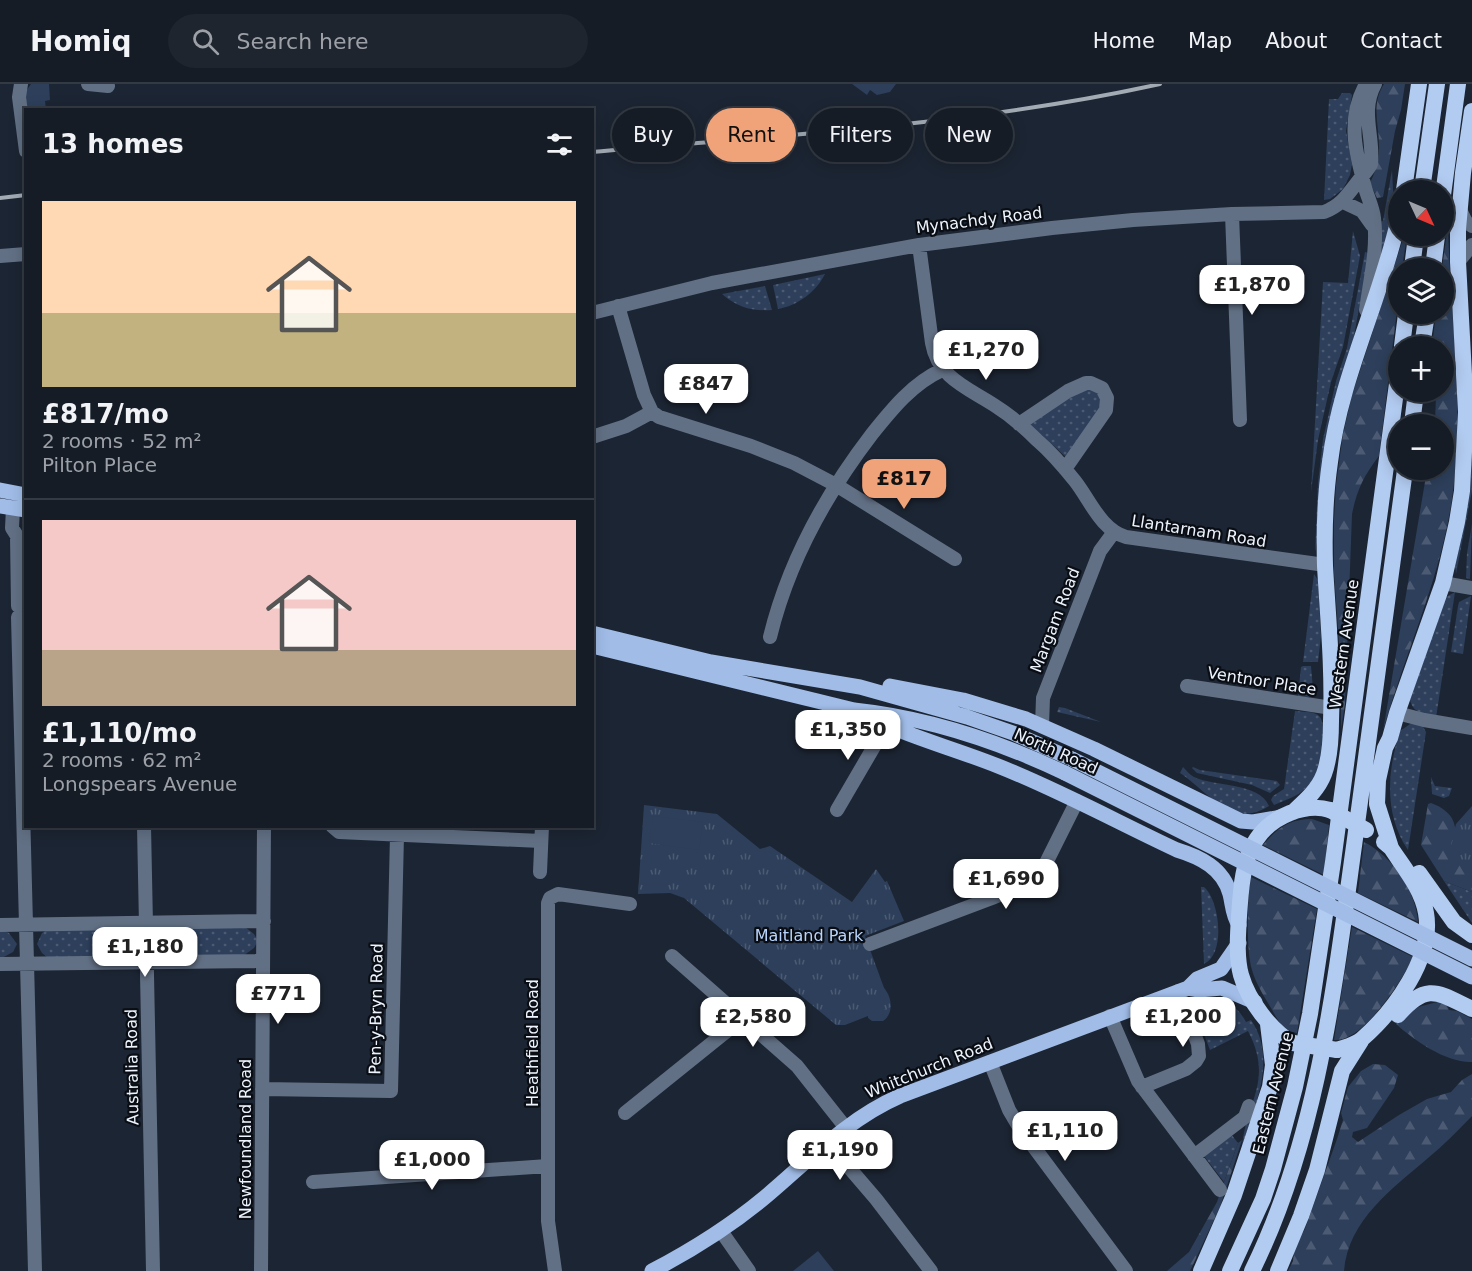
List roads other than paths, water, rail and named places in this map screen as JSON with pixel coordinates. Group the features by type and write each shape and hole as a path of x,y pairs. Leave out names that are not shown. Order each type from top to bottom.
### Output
{"highway":[{"path":"1405,180 1419,84"},
{"path":"1423,180 1437,84"},
{"path":"1445,180 1458,84"},
{"path":"1472,111 1459,208 1458,262 1466,435 1457,522 1443,583 1390,738 1384,748 1376,798 1391,849 1422,898 1454,931 1472,942"},
{"path":"1361,1040 1337,1050 1293,1043 1268,1024 1242,977 1239,925 1242,878 1249,854 1260,835 1272,823 1287,815 1312,794 1325,773 1330,745 1332,708 1325,565 1326,498 1334,435 1349,375 1392,246"},
{"name":"Western Avenue","path":"1325,917 1394,402"},
{"path":"1252,1271 1276,1218 1302,1139 1323,1048 1340,945 1404,480"},
{"path":"1390,738 1392,750 1386,781 1386,801 1398,840 1442,907 1454,922 1472,935"},
{"path":"1287,815 1317,808 1330,810 1366,830 1391,849"},
{"path":"1278,1271 1317,1170 1342,1071 1361,1040 1404,992 1418,963 1425,941 1427,918 1422,898"},
{"name":"Eastern Avenue","path":"1230,1271 1263,1199 1284,1133 1310,1014 1325,917"},
{"path":"1404,992 1422,982 1436,982 1447,984 1472,997"},
{"path":"1340,1084 1405,1006 1419,995 1432,992 1472,1009"},
{"path":"1201,1271 1234,1195 1270,1087 1273,1065 1268,1024"}],"main road":[{"path":"0,490 24,495"},
{"name":"North Road","path":"594,633 711,662 860,687 937,708 1013,733 1072,759 1472,959"},
{"name":"North Road","path":"594,646 854,710 895,714 985,740 1052,767 1472,977"},
{"path":"860,687 894,686 1005,711 1042,725 1236,820 1254,822 1287,815"},
{"path":"854,710 886,726 968,754 1077,801 1177,850 1193,855 1211,866 1225,882 1230,894 1232,915 1239,925"},
{"name":"Whitchurch Road","path":"652,1271 721,1231 860,1116 880,1104 1183,989 1197,979 1221,969 1239,943"},
{"name":"Whitchurch Road","path":"1183,989 1222,988 1255,1002"}],"street":[{"path":"21,84 19,97 24,144"},
{"path":"88,84 108,86"},
{"path":"1363,334 1375,245 1374,218 1355,147 1354,118 1357,102 1366,84"},
{"path":"1374,227 1362,211 1343,202 1371,164 1367,109 1369,96 1375,84"},
{"name":"Mynachdy Road","path":"594,312 712,283 919,245 1058,227 1232,214 1318,213 1333,209 1343,202"},
{"path":"1459,208 1466,222 1472,226"},
{"path":"1232,214 1240,420"},
{"path":"770,637 801,551 836,485 854,458 899,402 921,381 942,370 933,353 919,245"},
{"path":"1458,262 1472,245"},
{"path":"0,256 24,254"},
{"path":"618,306 644,395 652,412 669,422 751,446 794,464 836,485 955,559"},
{"name":"Llantarnam Road","path":"942,370 952,380 992,404 1019,424 1065,469 1101,519 1114,532 1126,537 1325,565"},
{"path":"1019,424 1079,384 1091,383 1102,388 1107,398 1106,410 1065,469"},
{"path":"594,436 626,426 652,412"},
{"path":"13,508 12,528 17,536 24,820"},
{"name":"Margam Road","path":"1042,725 1043,698 1100,551 1114,532"},
{"path":"1443,583 1472,588"},
{"name":"Ventnor Place","path":"1187,686 1332,708"},
{"path":"1397,712 1424,720 1472,728"},
{"path":"837,810 886,726"},
{"path":"870,944 1038,879 1077,801"},
{"path":"24,828 35,1271"},
{"name":"Australia Road","path":"144,828 153,1271"},
{"name":"Newfoundland Road","path":"261,1271 264,828"},
{"path":"334,828 397,835 468,839 541,834 540,872"},
{"name":"Pen-y-Bryn Road","path":"262,1089 391,1091 397,835"},
{"name":"Heathfield Road","path":"555,1271 548,1221 550,898 558,894 630,904"},
{"path":"0,925 264,921"},
{"path":"672,956 797,1066 846,1128"},
{"path":"0,964 263,961"},
{"path":"1142,1087 1186,1069 1199,1056 1198,1044 1183,989"},
{"path":"1110,1016 1134,1075 1220,1190"},
{"path":"625,1113 743,1018"},
{"path":"990,1062 1009,1110 1019,1127 1126,1271"},
{"path":"1194,1156 1247,1112"},
{"path":"828,1143 876,1199 931,1271"},
{"path":"313,1182 548,1166"},
{"path":"721,1231 749,1271"}],"railway":[{"path":"594,152 949,119 1020,110 1160,84"},
{"path":"0,198 24,195"}],"park label":[{"name":"Maitland Park","path":"809,935"}]}
